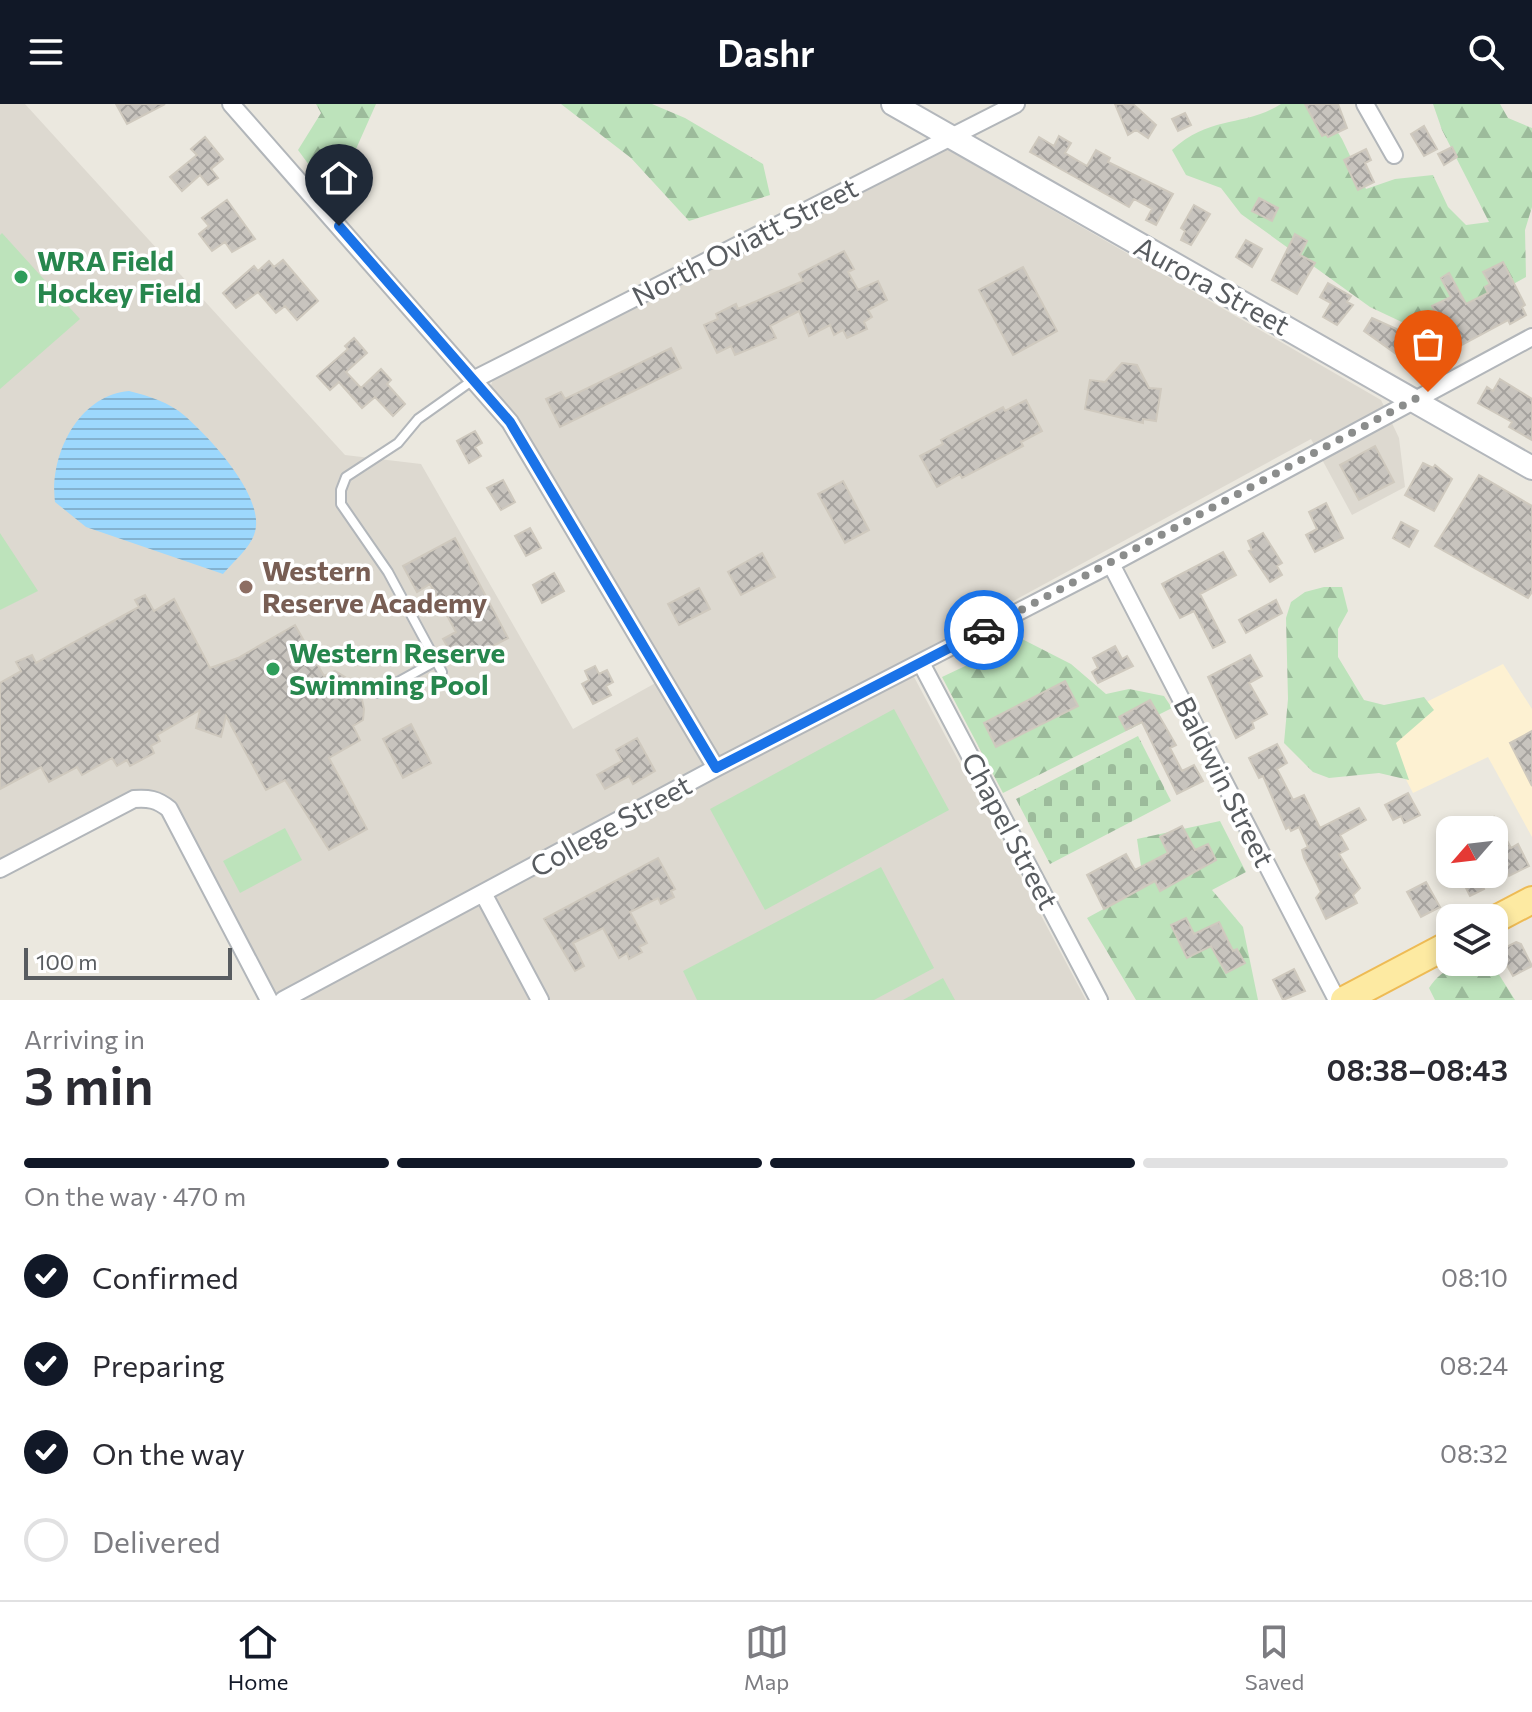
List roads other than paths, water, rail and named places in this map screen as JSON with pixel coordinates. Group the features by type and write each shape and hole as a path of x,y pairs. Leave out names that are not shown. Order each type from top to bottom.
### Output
{"main road":[{"path":"1508,913 1532,900"},
{"path":"1344,1000 1436,951"}],"street":[{"path":"231,104 510,422 716,768"},
{"name":"Aurora Street","path":"893,104 1532,468"},
{"name":"North Oviatt Street","path":"473,380 1016,104"},
{"path":"1365,104 1394,155"},
{"name":"College Street","path":"283,1000 716,768 1111,564 1532,337"},
{"name":"Baldwin Street","path":"1111,564 1337,1000"},
{"name":"Chapel Street","path":"921,663 1099,1000"},
{"path":"0,869 134,799 148,798 160,802 169,809 269,1000"},
{"path":"484,895 540,1000"}],"lane":[{"path":"442,672 388,572 341,504 341,490 346,477 398,443 418,419 473,380"},
{"path":"378,693 436,661"}],"water":[{"path":"129,391 166,403 179,411 222,454 245,487 256,520 254,535 223,574 86,527 55,502 57,466 71,431 95,404 111,395"}],"place":[{"name":"WRA Field Hockey Field","path":"21,277"},
{"name":"Western Reserve Academy","path":"246,587"},
{"name":"Western Reserve Swimming Pool","path":"273,669"}]}
